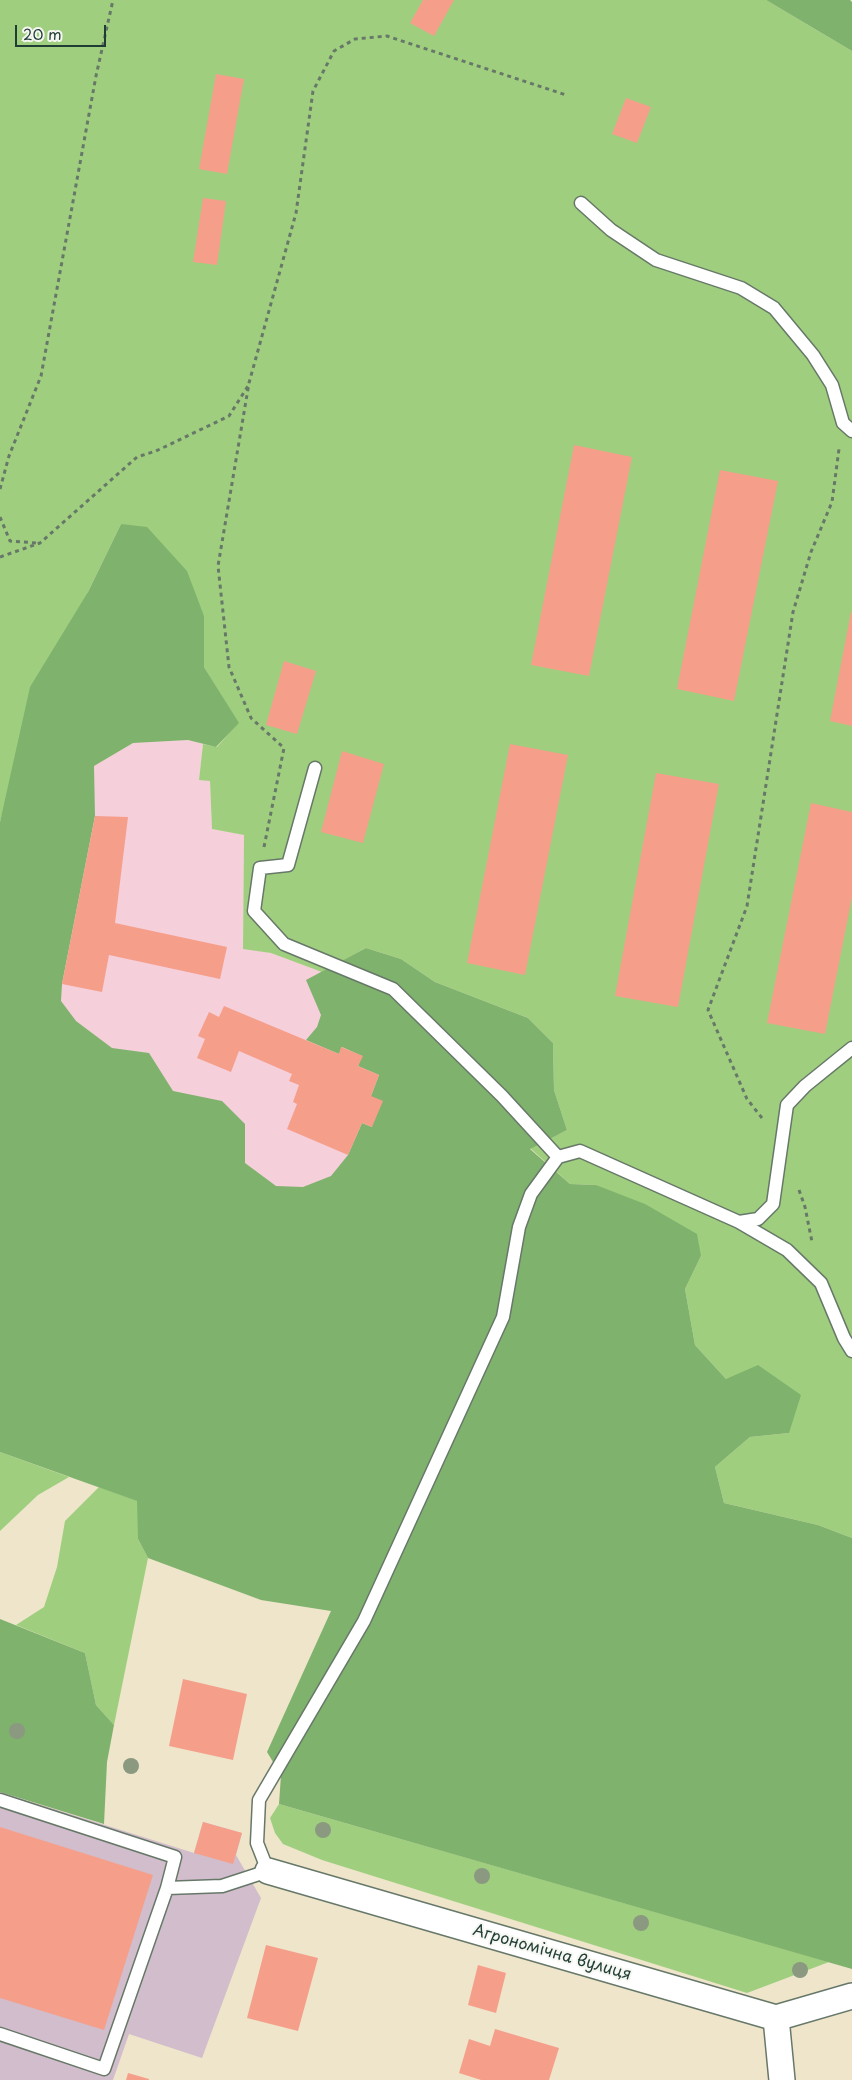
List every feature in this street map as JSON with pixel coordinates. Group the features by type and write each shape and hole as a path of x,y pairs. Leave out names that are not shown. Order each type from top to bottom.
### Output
{"street":[{"name":"Агрономічна вулиця","path":"268,1871 776,2018"},
{"path":"782,2080 776,2018 852,1996"}],"lane":[{"path":"581,203 611,230 656,260 741,288 774,308 812,355 832,385 847,427"},
{"path":"315,768 288,866 260,868 254,911 284,944 393,989 502,1096 558,1157"},
{"path":"739,1222 758,1219 773,1204 787,1105 805,1086 852,1048"},
{"path":"167,1888 222,1886 268,1871 257,1843 259,1800 364,1621 503,1317 519,1227 531,1194 558,1157 580,1151 739,1222 787,1250 821,1283 844,1338 852,1351"},
{"path":"0,1800 175,1857 167,1888 104,2069 0,2034"}],"path":[{"path":"0,489 9,456 41,376 94,85 113,0"},
{"path":"260,868 284,748 251,718 229,667 218,566 250,383 296,212 313,91 334,51 355,39 387,36 566,95"},
{"path":"0,557 40,543 137,457 156,451 229,416 250,383"},
{"path":"782,1143 747,1099 708,1010 747,906 793,612 811,552 832,502 847,427"},
{"path":"0,517 10,541 40,543"},
{"path":"798,1188 805,1207 821,1283"}],"shaded area":[{"path":"188,740 203,744 199,779 210,781 212,829 244,835 243,948 271,953 340,978 458,1085 343,1285 56,1053 62,984 95,816 93,766 133,743"},
{"path":"0,1792 194,1853 203,1822 242,1833 236,1855 261,1898 202,2058 129,2034 113,2080 0,2080"}],"green space":[{"path":"0,0 766,0 852,51 852,1538 818,1525 724,1503 715,1467 750,1437 789,1433 726,1379 695,1345 685,1289 701,1256 596,1185 570,1184 530,1148 567,1130 554,1090 553,1043 528,1018 435,982 401,959 366,948 322,972 271,953 243,949 244,835 212,829 210,781 199,780 203,744 217,747 238,723 204,667 204,616 121,524 88,592 7,797 0,822"},
{"path":"766,0 850,0 852,2 852,51"},
{"path":"121,524 147,527 187,571 204,616 204,667 239,723 216,747 188,740 133,743 94,766 95,816 62,984 61,1001 76,1021 112,1048 149,1053 173,1091 222,1101 245,1124 245,1163 276,1186 303,1187 331,1176 348,1155 362,1123 372,1127 371,1096 379,1075 358,1066 362,1056 342,1047 339,1054 306,1040 317,1027 321,1015 306,980 366,948 401,959 435,982 528,1018 553,1043 554,1090 567,1130 530,1149 570,1184 596,1185 645,1204 697,1234 701,1256 685,1289 695,1345 726,1379 758,1365 801,1395 789,1433 750,1437 715,1467 724,1503 818,1525 852,1538 852,1969 279,1804 281,1775 267,1752 331,1611 261,1600 148,1558 138,1539 137,1501 0,1452 0,822 30,687 88,592"},
{"path":"0,1452 69,1477 38,1495 0,1531"},
{"path":"99,1487 138,1501 138,1539 148,1558 114,1725 96,1705 85,1653 16,1625 44,1607 57,1567 65,1521"},
{"path":"0,1619 85,1653 96,1705 114,1725 107,1762 104,1824 0,1792"},
{"path":"279,1804 829,1962 747,1993 322,1860 283,1844 275,1833 270,1818"}],"building":[{"path":"423,0 454,0 434,36 410,23"},
{"path":"216,74 244,79 227,174 199,169"},
{"path":"626,98 651,107 637,143 612,134"},
{"path":"203,198 226,201 217,265 193,262"},
{"path":"574,445 632,457 589,676 531,665"},
{"path":"720,470 778,481 734,701 677,689"},
{"path":"852,612 852,726 830,721"},
{"path":"284,661 316,671 297,734 266,725"},
{"path":"510,744 568,755 525,975 467,963"},
{"path":"342,751 384,764 363,843 321,832"},
{"path":"656,773 719,784 678,1007 615,996"},
{"path":"811,803 852,812 852,897 825,1034 767,1023"},
{"path":"95,816 128,817 115,923 227,947 220,979 109,955 102,992 62,984"},
{"path":"224,1006 339,1054 341,1047 363,1056 358,1066 379,1075 371,1096 383,1101 372,1127 362,1123 348,1155 287,1129 297,1104 293,1102 299,1085 289,1081 292,1074 239,1051 231,1072 197,1058 205,1039 198,1036 209,1012 219,1017"},
{"path":"183,1679 247,1694 233,1760 169,1746"},
{"path":"203,1822 242,1833 233,1864 194,1853"},
{"path":"0,1827 153,1875 104,2030 0,1998"},
{"path":"266,1945 318,1958 298,2031 247,2018"},
{"path":"478,1965 506,1973 496,2013 468,2005"},
{"path":"495,2029 559,2048 549,2080 481,2080 459,2073 469,2039 490,2046"},
{"path":"128,2073 149,2079 149,2080 126,2080"}]}
